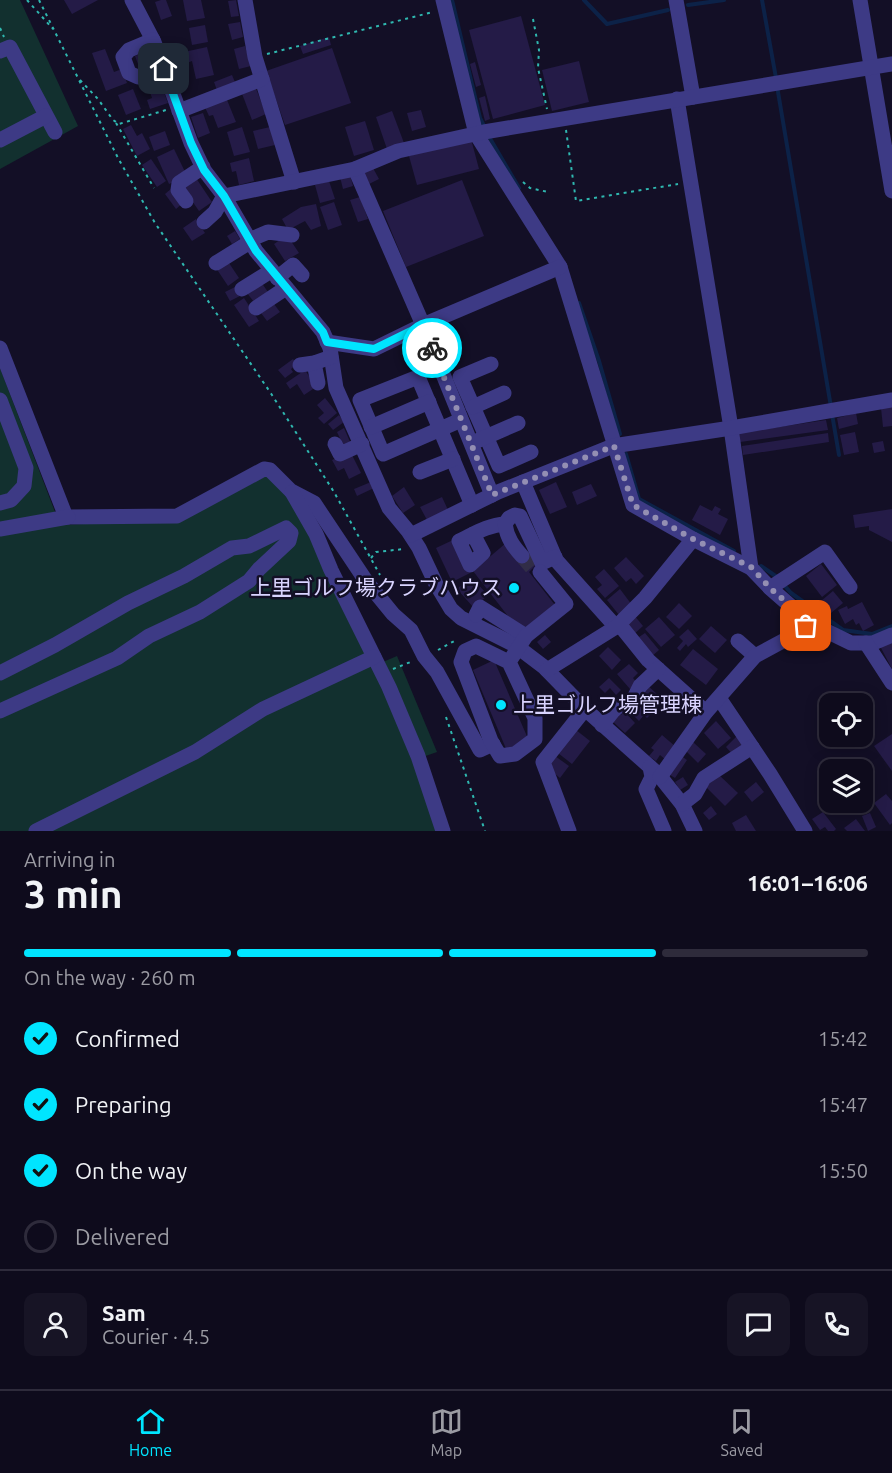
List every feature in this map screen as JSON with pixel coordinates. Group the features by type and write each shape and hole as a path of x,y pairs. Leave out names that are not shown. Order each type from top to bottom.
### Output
{"street":[{"path":"132,0 153,40 178,109 203,167 224,196 250,241 278,279 323,332 329,349 336,388 389,507 415,542 435,584 451,609 462,618 522,642"},
{"path":"245,0 255,57 294,182"},
{"path":"676,0 693,97"},
{"path":"860,0 892,191"},
{"path":"444,4 476,134 560,267 633,505 693,539 751,567 770,588 810,623 850,642 873,643 892,635"},
{"path":"153,40 129,50 123,57 129,73 138,77 164,69"},
{"path":"0,51 10,47 55,132"},
{"path":"204,222 215,212 224,196 355,169 398,151 557,119 892,64"},
{"path":"178,109 262,79"},
{"path":"677,99 731,428 751,567"},
{"path":"0,140 46,116"},
{"path":"186,201 178,190 178,183 203,167"},
{"path":"355,169 423,325 471,444 497,493 508,520 508,540 522,556"},
{"path":"216,263 268,232 292,235"},
{"path":"256,308 278,279 293,265 302,275"},
{"path":"318,383 307,364 329,349 374,349 423,325 560,267"},
{"path":"242,289 278,279"},
{"path":"0,348 66,517 68,517"},
{"path":"491,364 460,377 499,466 531,452"},
{"path":"461,420 440,429 383,454 360,400 418,376 440,429 453,459 472,505"},
{"path":"473,407 504,393"},
{"path":"0,400 26,468 24,486 11,500 0,503"},
{"path":"415,542 472,505 614,446 892,400"},
{"path":"371,427 429,402"},
{"path":"471,444 518,423"},
{"path":"335,444 340,454 362,444"},
{"path":"420,472 453,459"},
{"path":"0,529 68,517 177,516 264,469 270,470 291,491 316,534 330,570 389,687 414,746 443,831"},
{"path":"523,482 542,565 617,626 658,669 706,712"},
{"path":"291,491 314,503 366,581 393,614 411,630 480,750 493,744"},
{"path":"474,534 520,516 542,565 566,604 522,642 508,663"},
{"path":"0,673 55,645 128,603 184,576 232,548 249,546 286,528 291,533 289,541 249,581 200,612 149,636 117,658 0,711"},
{"path":"547,670 617,626 645,598 693,539"},
{"path":"770,588 825,552 850,587"},
{"path":"476,615 480,607 522,642 585,710 655,772 682,804 695,831"},
{"path":"664,831 646,789 655,772 755,656 794,635 810,623"},
{"path":"738,641 755,656"},
{"path":"866,643 892,683"},
{"path":"476,646 508,663 535,718 535,739 515,754 500,756 493,744 461,662 465,651 476,646"},
{"path":"36,831 195,752 263,709 374,657"},
{"path":"603,725 613,711 620,705 628,704 634,698 640,686 658,669"},
{"path":"718,698 805,831"},
{"path":"569,831 543,762 585,710"},
{"path":"682,804 695,794 704,778 752,747"}],"path":[{"path":"27,0 56,33"},
{"path":"39,0 118,158 155,223 272,395 334,492 382,580"},
{"path":"255,57 444,4"},
{"path":"533,19 539,50 538,68 557,119 576,201 682,184"},
{"path":"76,77 98,99 116,122 154,188"},
{"path":"116,122 119,124 178,109"},
{"path":"523,181 530,188 548,192"},
{"path":"371,558 376,552 415,542"},
{"path":"443,710 485,831"}],"green space":[{"path":"0,0 20,0 78,126 0,169"},
{"path":"0,368 60,525 177,520 266,472 286,493 311,535 376,665 397,656 437,752 414,760 439,831 0,831"}],"building":[{"path":"64,0 98,0 72,14"},
{"path":"166,0 172,16 161,20 155,2"},
{"path":"183,0 201,0 205,18 187,21"},
{"path":"236,0 239,16 231,17 228,1"},
{"path":"521,16 545,105 493,119 469,30"},
{"path":"240,22 243,37 232,40 228,24"},
{"path":"205,25 208,42 192,45 189,28"},
{"path":"329,37 331,45 303,54 300,46"},
{"path":"245,46 251,66 239,69 234,49"},
{"path":"207,47 214,75 196,79 192,61 187,63 184,52"},
{"path":"332,48 351,103 285,125 266,71"},
{"path":"105,49 114,72 122,69 127,83 106,91 92,53"},
{"path":"151,50 156,66 145,70 142,62 138,64 135,56"},
{"path":"579,61 589,102 552,111 542,70"},
{"path":"475,62 481,85 476,87 470,64"},
{"path":"232,75 237,87 218,93 214,82"},
{"path":"255,86 266,114 252,120 241,91"},
{"path":"162,87 168,103 150,109 147,100 152,98 150,92"},
{"path":"133,89 141,109 126,115 118,95"},
{"path":"225,95 236,122 218,128 213,115 209,116 203,103"},
{"path":"485,96 490,119 485,121 479,98"},
{"path":"421,110 426,127 412,131 407,113"},
{"path":"392,111 404,143 387,149 376,117"},
{"path":"203,113 210,133 198,138 191,117"},
{"path":"365,121 374,150 354,156 345,127"},
{"path":"131,125 137,136 142,133 150,149 137,156 123,129"},
{"path":"242,127 250,152 234,156 227,132"},
{"path":"270,127 275,145 258,149 253,131"},
{"path":"165,131 170,145 154,151 149,137"},
{"path":"471,139 479,169 417,185 409,156"},
{"path":"174,149 187,176 169,184 157,157"},
{"path":"249,158 254,181 239,185 236,171 232,172 230,163"},
{"path":"151,159 166,181 157,187 142,165"},
{"path":"373,168 379,179 369,184 363,173"},
{"path":"194,175 212,202 199,211 181,185"},
{"path":"350,175 353,186 343,189 340,177"},
{"path":"462,180 484,236 406,267 383,211"},
{"path":"329,181 335,199 320,203 315,185"},
{"path":"172,188 183,203 176,209 165,194"},
{"path":"360,197 368,219 358,222 350,200"},
{"path":"334,202 342,225 328,230 320,207"},
{"path":"316,204 321,226 311,230 305,221 288,230 282,219 301,207"},
{"path":"196,219 205,233 192,241 183,228"},
{"path":"235,231 240,239 232,244 227,236"},
{"path":"287,235 299,253 285,261 274,244"},
{"path":"227,260 239,278 228,286 216,268"},
{"path":"261,282 268,292 254,302 247,293"},
{"path":"235,287 240,296 230,301 225,292"},
{"path":"244,298 259,321 249,327 234,305"},
{"path":"274,304 280,312 267,321 261,313"},
{"path":"293,359 297,365 291,369 293,372 285,378 278,370"},
{"path":"305,370 316,387 304,395 297,384 290,389 286,383"},
{"path":"325,398 337,413 324,424 318,418 324,413 317,405"},
{"path":"892,406 892,426 883,427 881,408"},
{"path":"856,413 858,424 839,429 837,418"},
{"path":"339,415 344,422 333,430 328,424"},
{"path":"826,420 828,430 740,442 739,433"},
{"path":"344,428 351,444 344,447 337,432"},
{"path":"855,432 859,452 844,455 840,435"},
{"path":"828,433 829,442 743,455 742,446"},
{"path":"883,441 885,451 874,453 872,443"},
{"path":"350,451 361,473 349,479 344,468 338,471 332,460"},
{"path":"371,482 374,488 357,496 354,489"},
{"path":"556,482 567,507 550,514 539,490"},
{"path":"591,484 597,496 577,505 572,492"},
{"path":"404,487 415,505 403,513 392,496"},
{"path":"442,497 448,510 427,520 420,507"},
{"path":"700,505 712,511 715,506 721,509 718,514 728,519 720,535 692,520"},
{"path":"892,509 892,542 869,530 869,526 855,528 853,515"},
{"path":"453,540 470,573 452,582 436,548"},
{"name":"上里ゴルフ場クラブハウス","path":"506,543 527,553 536,565 529,572 555,605 521,633 473,571"},
{"path":"626,557 644,576 636,584 631,578 626,582 614,568"},
{"path":"821,564 837,585 822,597 806,576"},
{"path":"604,569 619,586 605,598 597,589 602,585 595,577"},
{"path":"471,577 488,595 474,608 457,589"},
{"path":"620,589 632,605 619,615 607,600"},
{"path":"833,591 843,603 831,613 821,601"},
{"path":"862,602 874,625 863,631 859,623 856,625 853,619 845,624 838,610 847,606 848,609"},
{"path":"679,603 692,616 679,629 666,617"},
{"path":"634,615 643,626 632,636 623,626"},
{"path":"659,617 675,635 661,647 645,629"},
{"path":"711,626 727,640 715,653 699,639"},
{"path":"688,629 697,639 688,647 686,644 680,651 677,648 683,641 679,637"},
{"path":"645,633 659,650 651,657 636,639"},
{"path":"545,635 551,642 543,649 537,642"},
{"path":"892,640 892,669 880,646"},
{"path":"608,647 621,660 612,670 599,656"},
{"path":"693,649 718,669 706,685 680,665"},
{"name":"上里ゴルフ場管理棟","path":"494,660 529,741 507,751 473,670"},
{"path":"629,664 638,673 633,678 637,683 630,689 617,674"},
{"path":"609,678 621,690 616,695 610,688 605,693 599,687"},
{"path":"646,684 659,696 652,705 638,693"},
{"path":"645,702 654,711 647,718 644,715 639,721 633,715"},
{"path":"617,711 621,715 624,711 635,723 625,733 610,719"},
{"path":"716,721 731,738 718,749 704,733"},
{"path":"576,730 590,741 572,764 558,753"},
{"path":"892,734 892,771 874,746"},
{"path":"662,735 676,747 666,760 660,755 656,761 649,756 654,750 651,748"},
{"path":"737,736 746,745 734,756 726,747"},
{"path":"693,742 706,754 698,763 685,750"},
{"path":"680,755 687,760 675,778 667,773"},
{"path":"555,756 569,766 560,778 554,773 550,762"},
{"path":"718,774 738,793 725,806 706,787"},
{"path":"683,777 688,785 680,790 675,782"},
{"path":"756,782 764,792 752,802 744,792"},
{"path":"886,794 892,801 892,823 890,825 874,803"},
{"path":"711,806 717,814 709,820 703,813"},
{"path":"824,813 836,829 828,831 825,827 820,830 812,819"},
{"path":"870,813 876,827 868,831 862,816"},
{"path":"746,815 756,831 736,831 732,823"},
{"path":"856,819 865,831 847,831 844,828"}],"waterway":[{"path":"452,0 480,118 485,128"},
{"path":"584,0 607,24 668,10"},
{"path":"688,5 724,0"},
{"path":"762,0 776,78"},
{"path":"777,86 831,407"},
{"path":"488,135 519,188"},
{"path":"579,303 620,434"},
{"path":"832,414 839,455"},
{"path":"626,454 639,499 734,551"},
{"path":"761,566 777,577"},
{"path":"784,585 791,593 843,630 872,634 892,626"}],"tunnel":[{"path":"522,556 533,569"}],"way so far":[{"path":"432,348 492,495 614,446 633,505 693,539 751,567 770,588 810,623 806,626"}],"place":[{"name":"上里ゴルフ場クラブハウス","path":"514,588"},
{"name":"上里ゴルフ場管理棟","path":"501,705"}],"route":[{"path":"164,69 191,143 204,170 224,196 256,251 323,332 327,342 374,349 423,325 432,348"}]}
